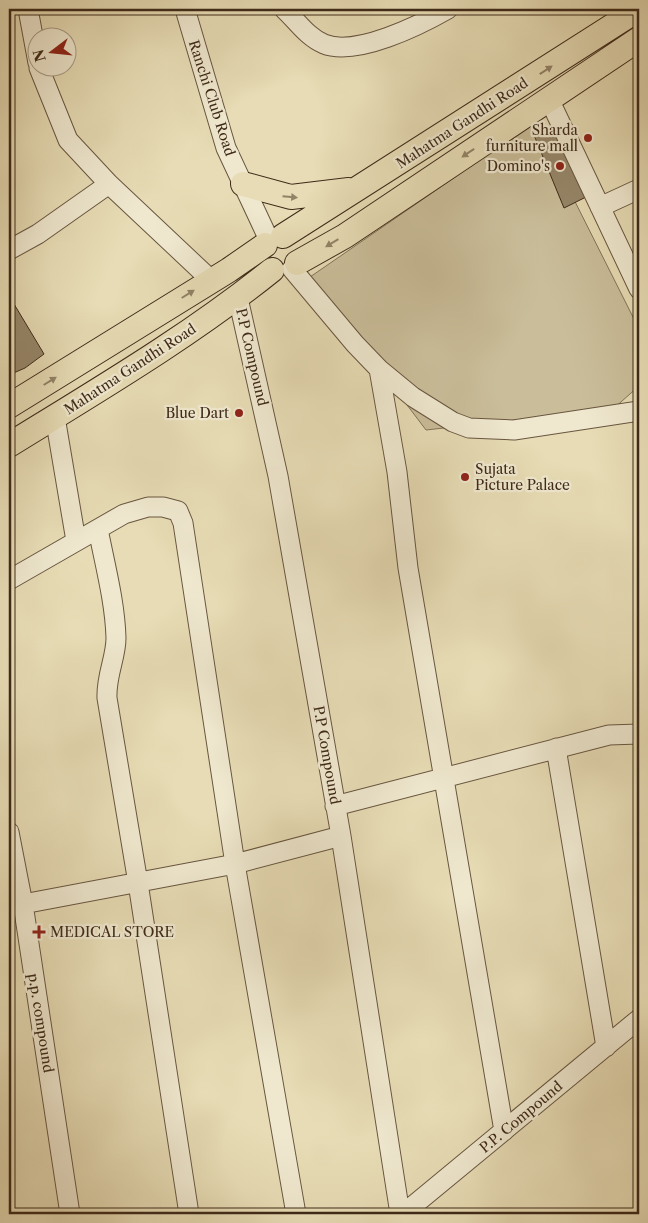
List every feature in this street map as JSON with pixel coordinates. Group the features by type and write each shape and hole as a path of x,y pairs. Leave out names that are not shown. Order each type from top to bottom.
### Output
{"main road":[{"name":"Mahatma Gandhi Road","path":"9,406 272,240 359,189 639,9"},
{"name":"Mahatma Gandhi Road","path":"9,445 287,267 345,236 639,39"},
{"path":"243,184 291,197 304,198 359,189"},
{"path":"272,240 296,242 299,256 287,267 266,266 262,252 272,240"}],"street":[{"path":"28,9 32,28"},
{"name":"Ranchi Club Road","path":"185,9 226,148 272,240"},
{"path":"284,9 310,36 325,45 339,47 387,37 448,9"},
{"path":"42,78 68,140 109,184 211,280"},
{"path":"549,99 639,289"},
{"path":"9,250 86,202 109,184"},
{"path":"600,207 639,189"},
{"path":"287,267 379,369 427,406 453,422 469,428 514,430 639,412"},
{"name":"P.P Compound","path":"238,298 278,476 340,836 409,1213"},
{"path":"379,369 397,472 408,568 504,1131"},
{"path":"55,417 76,541"},
{"path":"9,580 124,514 148,507 178,511 183,523 235,864 296,1214"},
{"path":"98,528 115,622 116,641 106,683 107,698 138,883 189,1214"},
{"path":"336,806 609,735 639,734"},
{"path":"556,748 606,1047"},
{"name":"p.p. compound","path":"9,832 24,904 70,1214"},
{"path":"24,904 235,864 340,836"},
{"name":"P.P. Compound","path":"409,1213 639,1019"}],"shaded area":[{"path":"535,122 639,329 639,386 613,409 426,430 310,277"}],"building":[{"name":"Domino's","path":"556,124 586,197 564,208 534,135"},
{"path":"14,304 44,354 25,368 9,375 9,307"}],"place":[{"name":"Sharda furniture mall","path":"588,138"},
{"name":"Domino's","path":"560,166"},
{"name":"Blue Dart","path":"239,413"},
{"name":"Sujata Picture Palace","path":"465,477"},
{"name":"MEDICAL STORE","path":"39,932"}]}
